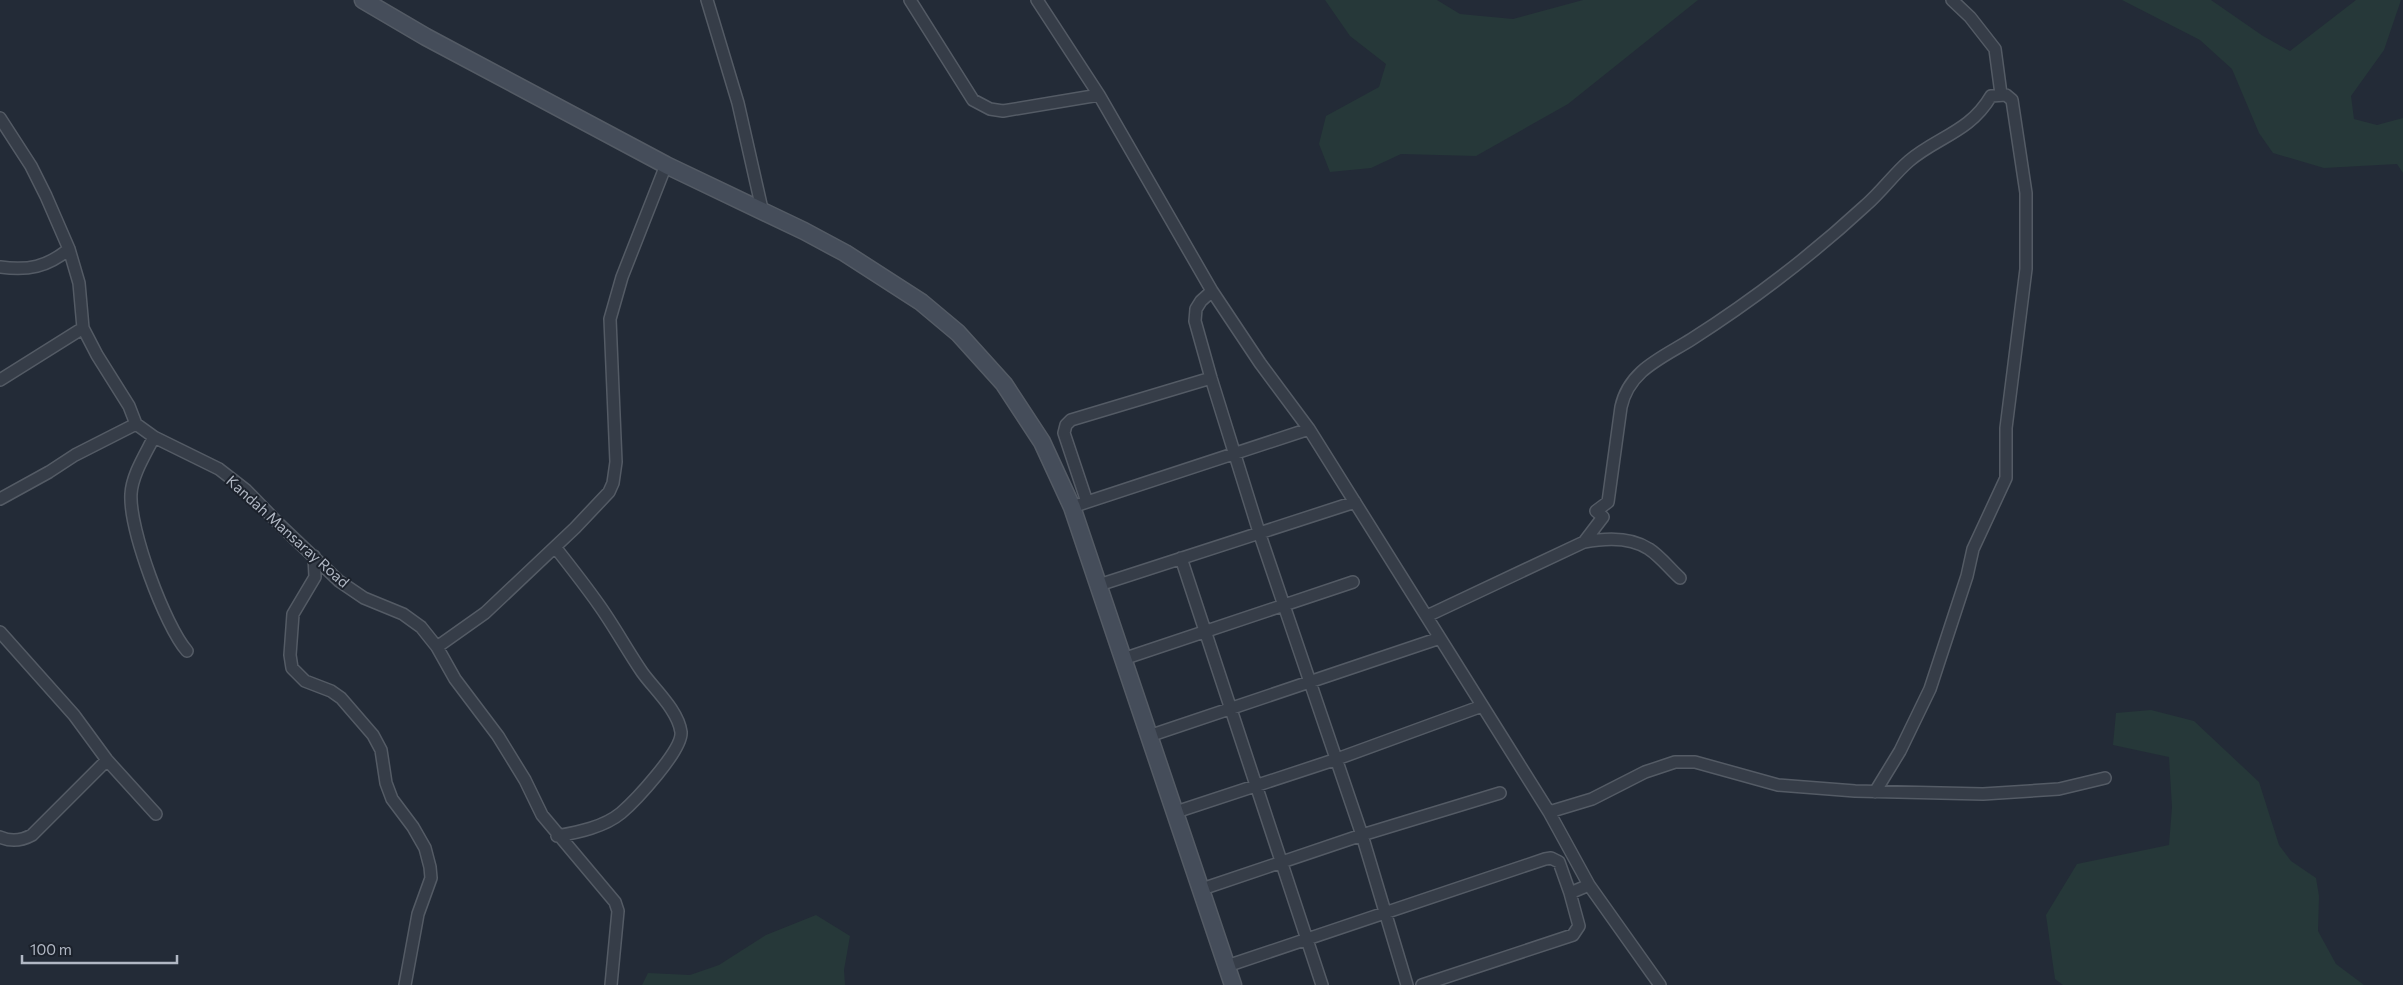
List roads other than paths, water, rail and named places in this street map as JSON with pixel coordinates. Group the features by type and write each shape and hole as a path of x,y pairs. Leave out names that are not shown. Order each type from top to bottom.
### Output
{"main road":[{"path":"363,0 426,37 666,164 762,209 845,254 921,302 958,333 1004,384 1080,504 1099,585 1233,985"}],"street":[{"path":"707,0 738,103 762,209"},
{"path":"910,0 973,100 990,109 1003,111 1099,94"},
{"path":"1037,0 1099,94 1212,291 1260,363 1310,429 1548,812 1589,885 1660,985"},
{"path":"1952,0 1970,17 1994,49 2001,94"},
{"path":"1584,542 1603,517 1596,511 1608,502 1623,395 1630,382 1645,367 1692,339 1793,266 1866,206 1909,161 1960,131 1980,112 1991,96 2001,94 2012,100 2026,193 2026,268 2006,428 2006,478 1973,550 1967,576 1930,689 1900,751 1875,792"},
{"path":"0,118 31,166 70,249 80,283 83,328 97,355 129,406 136,424 75,455 49,472 0,499"},
{"path":"437,647 485,614 556,547 609,492 613,483 616,462 610,319 622,277 666,164"},
{"path":"0,267 30,269 57,259 70,249"},
{"path":"1212,291 1201,301 1196,309 1195,321 1211,378 1259,532 1362,835 1408,985"},
{"path":"0,380 83,328"},
{"path":"1211,378 1071,420 1066,425 1064,433 1080,504 1310,429"},
{"name":"Kandah Mansaray Road","path":"136,424 154,437 218,469 246,490 278,524 345,585 364,598 403,614 421,627 437,647 455,679 498,736 525,780 542,815 615,902 618,911 611,985"},
{"path":"154,437 140,465 131,493 132,515 143,554 167,619 177,640 187,652"},
{"path":"1099,585 1355,502"},
{"path":"1426,616 1584,542 1607,538 1629,541 1649,548 1680,578"},
{"path":"556,547 600,605 643,673 671,710 679,724 681,734 678,744 665,764 621,814 586,831 558,836"},
{"path":"314,556 315,577 293,614 290,655 292,668 305,681 331,691 340,698 373,735 381,750 386,783 392,799 413,827 425,848 430,866 431,878 417,922 405,985"},
{"path":"1181,558 1257,785 1305,940 1322,985"},
{"path":"1123,659 1353,582"},
{"path":"0,632 74,716 107,760 156,814"},
{"path":"1149,736 1440,638"},
{"path":"1176,812 1337,759 1482,706"},
{"path":"0,837 10,841 24,840 32,835 107,760"},
{"path":"1548,812 1592,799 1645,772 1675,762 1695,762 1778,785 1875,792 1983,794 2058,789 2105,778"},
{"path":"1202,890 1362,835 1500,793"},
{"path":"1227,966 1545,859 1551,858 1559,862 1570,892 1579,926 1578,931 1573,935 1422,985"},
{"path":"1570,892 1589,885"}]}
